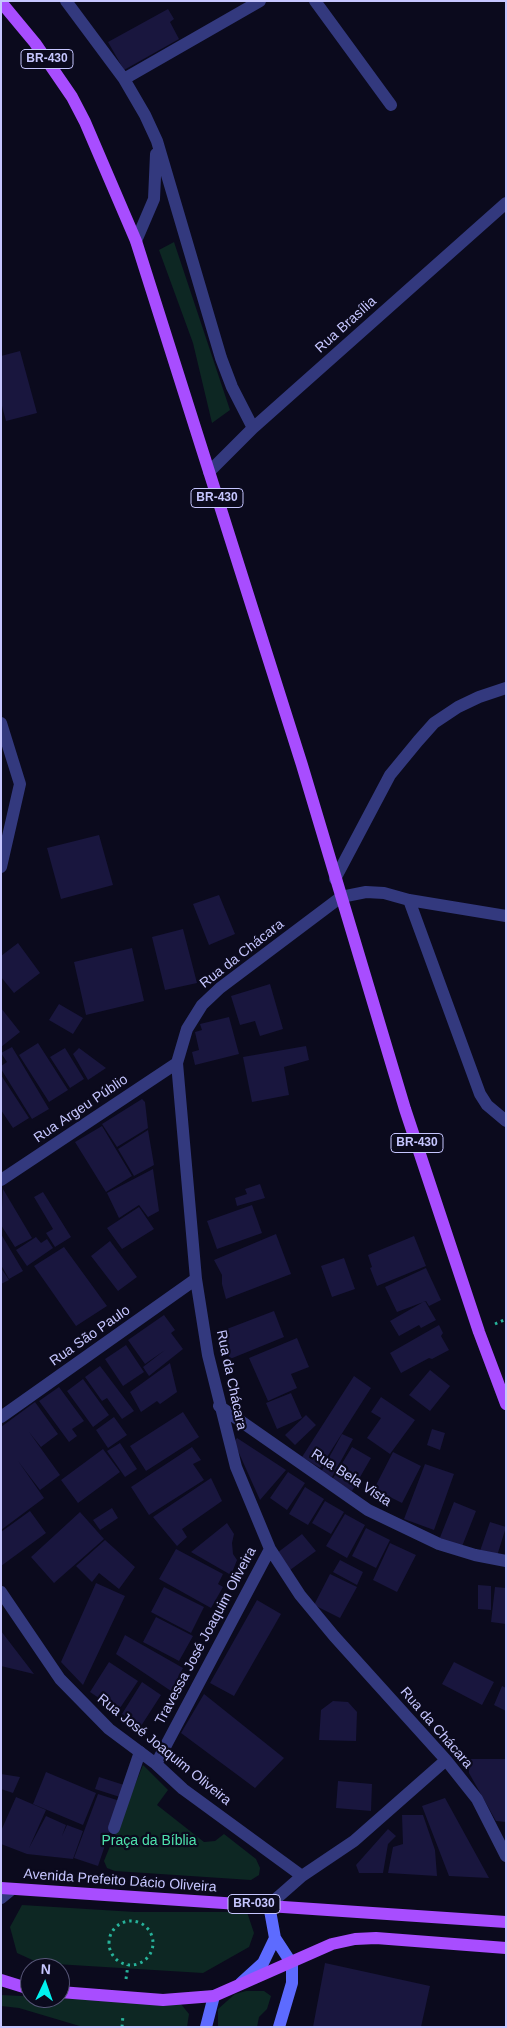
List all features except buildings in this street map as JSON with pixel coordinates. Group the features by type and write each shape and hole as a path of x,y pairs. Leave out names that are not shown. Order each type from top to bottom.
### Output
{"main road":[{"name":"BR-430","path":"1,2 35,43 72,97 85,122 136,241 302,765 408,1118 479,1332 506,1404"},
{"name":"Avenida Prefeito Dácio Oliveira","path":"6,1889 506,1922"},
{"path":"269,1905 275,1938 292,1964 292,1983 278,2027"},
{"path":"236,1989 262,1963 275,1938"},
{"path":"70,1993 163,2000 214,1996 236,1989 332,1944 355,1939 376,1938 506,1948"},
{"path":"1,1980 20,1987"},
{"path":"206,2027 214,1996"}],"street":[{"path":"66,1 124,79 146,115 157,141 208,320 232,387 253,428"},
{"path":"124,79 260,1"},
{"path":"315,1 391,105"},
{"path":"136,241 154,199 157,141"},
{"name":"Rua Brasília","path":"209,472 253,428 506,203"},
{"path":"335,879 390,775 434,723 479,697 505,688"},
{"path":"1,724 20,784 1,867"},
{"path":"341,897 366,892 384,893 408,900 506,916"},
{"name":"Rua da Chácara","path":"341,897 220,988 202,1005 187,1029 177,1063 196,1279 208,1355 219,1406 236,1466 270,1549 300,1595 334,1636 446,1760 476,1799 506,1856"},
{"path":"408,900 480,1094 487,1105 506,1121"},
{"name":"Rua Argeu Públio","path":"1,1180 177,1063"},
{"name":"Rua São Paulo","path":"1,1416 196,1279"},
{"name":"Rua Bela Vista","path":"219,1406 368,1510 439,1544 475,1555 506,1561"},
{"name":"Travessa José Joaquim Oliveira","path":"156,1764 270,1549"},
{"name":"Rua José Joaquim Oliveira","path":"1,1592 60,1679 109,1729 156,1764 182,1789 302,1876"},
{"path":"114,1828 140,1752"},
{"path":"269,1905 302,1876 354,1841 446,1760"},
{"path":"1,1898 6,1889"}],"path":[{"path":"133,1921 142,1924 149,1930 153,1939 152,1948 148,1957 141,1962 125,1964 112,1954 109,1938 118,1926 133,1921"}],"green space":[{"path":"174,242 230,410 212,423 193,343 159,250"},
{"name":"Praça da Bíblia","path":"143,1765 168,1790 157,1805 204,1842 215,1841 224,1834 256,1859 260,1868 259,1875 251,1880 115,1871 107,1868 104,1861"},
{"path":"22,1905 135,1912 247,1912 254,1933 249,1947 203,1973 70,1965 70,1958 28,1958 17,1953 10,1927"},
{"path":"246,1991 264,1991 271,1996 267,2009 259,2017 257,2027 218,2027 218,2009 235,1994"},
{"path":"1,1995 20,1996 20,2008 70,2008 70,1998 181,2004 189,2014 187,2027 83,2027 19,2008 1,2006"}]}
